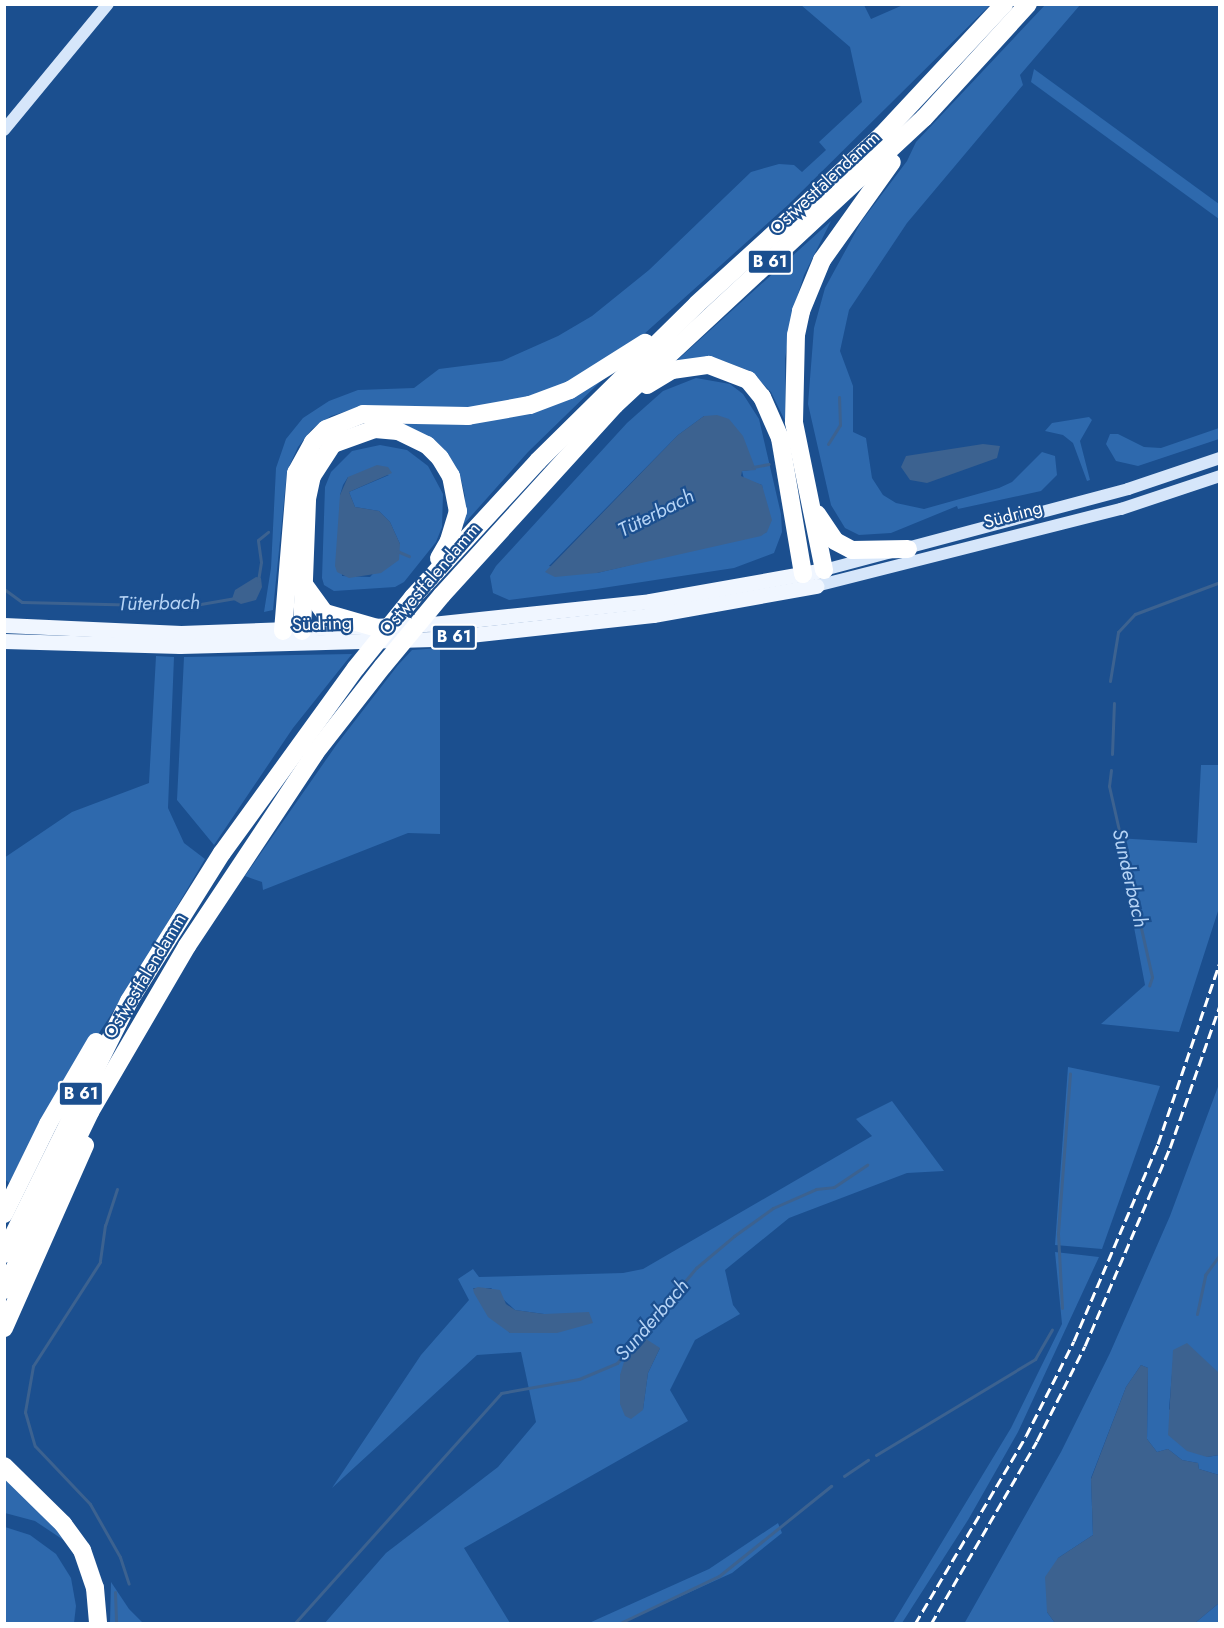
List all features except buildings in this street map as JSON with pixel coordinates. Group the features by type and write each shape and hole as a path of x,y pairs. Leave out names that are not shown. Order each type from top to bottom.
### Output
{"highway":[{"name":"Ostwestfalendamm","path":"41,1190 129,1000 222,853 356,668 413,597 538,461 697,304 882,135 1004,4"},
{"name":"Ostwestfalendamm","path":"4,1254 25,1214 223,888 315,753 383,666 442,595 615,405 924,118 1028,4"},
{"name":"B 61","path":"814,577 808,496 792,397 793,354 801,311 834,241 924,118"},
{"name":"B 61","path":"293,636 296,473 313,442 326,429 363,414 468,416 530,405 570,390 608,369 697,304"},
{"path":"615,405 663,375 694,365 722,368 748,380 769,407 780,438 814,577"},
{"path":"293,636 303,584 308,499 312,476 321,459 333,444 352,434 375,429 398,431 427,445 440,458 457,495 458,511 450,541 413,597"},
{"path":"808,496 826,532 844,546 860,551 908,549"},
{"path":"303,584 325,613 377,628"},
{"path":"4,1328 25,1214 41,1190"},
{"name":"Ostwestfalendamm","path":"4,1290 25,1214"},
{"path":"4,1466 63,1524 87,1561 95,1588 98,1623"}],"main road":[{"path":"4,130 108,4"},
{"name":"Südring","path":"4,625 293,636 572,611 814,577 1128,489 1220,458"},
{"name":"Südring","path":"4,640 528,631 653,615 1128,507 1220,476"}],"shaded area":[{"path":"801,5 864,5 871,19 903,5 990,5 788,205 634,343 578,378 532,397 479,408 363,406 331,416 312,429 298,447 287,471 273,610 264,612 271,568 276,468 286,439 303,418 329,401 358,390 414,388 439,369 502,361 558,336 592,316 649,270 751,172 779,164 794,165 802,172 826,150 819,142 862,102 850,47"},
{"path":"1045,5 1080,5 1020,75 1023,85 907,223 849,310 840,351 853,386 853,432 866,438 872,478 883,495 896,503 924,509 999,488 1012,482 1042,452 1055,456 1057,475 1041,491 958,509 957,506 891,533 859,535 845,528 831,505 808,404 814,328 825,288 861,222 907,161 916,142"},
{"path":"1034,69 1219,204 1219,219 1031,82"},
{"path":"831,221 804,275 793,310 785,359 786,423 771,392 750,371 721,360 674,363"},
{"path":"696,378 730,384 743,394 759,419 781,514 782,532 774,553 734,568 596,589 509,600 493,593 490,576 496,566 627,423 663,391","holes":["704,416 750,470 742,471 744,479 762,485 767,532 597,573 549,566 678,435"]},
{"path":"601,381 528,452 464,524 465,496 461,479 388,420 455,423"},
{"path":"1089,417 1092,420 1080,441 1090,480 1087,481 1073,443 1063,435 1045,431 1052,423"},
{"path":"1219,428 1219,439 1138,466 1116,461 1106,444 1110,434 1118,434 1144,447 1161,448"},
{"path":"380,445 407,450 428,466 443,494 442,527 436,542 404,582 395,587 334,591 324,585 322,578 325,487 331,472 352,451","holes":["389,475 349,492 355,507 379,511 390,522 400,544 370,577 342,576 340,495 348,477"]},
{"path":"440,648 440,834 408,833 263,890 262,882 245,876 337,744 398,665 412,650"},
{"path":"352,654 293,728 214,845 177,800 184,657"},
{"path":"156,656 174,657 168,808 184,843 205,859 133,981 38,1126 9,1183 4,1178 4,858 72,812 149,783"},
{"path":"1201,765 1219,765 1219,908 1179,1032 1101,1024 1145,985 1117,838 1197,843"},
{"path":"1068,1067 1160,1086 1102,1249 1055,1245"},
{"path":"1219,1084 1219,1373 1174,1350 1169,1409 1207,1457 1219,1455 1219,1475 1199,1469 1198,1463 1182,1460 1168,1449 1157,1452 1147,1439 1148,1368 1141,1365 1126,1387 1091,1478 1093,1535 1058,1558 1047,1612 1055,1623 964,1624 1061,1452 1110,1353 1170,1216"},
{"path":"892,1101 944,1171 907,1173 789,1218 725,1270 733,1305 740,1314 695,1340 670,1390 688,1421 464,1548 510,1623 324,1624 386,1553 498,1467 536,1422 521,1352 477,1355 332,1488 421,1355 469,1300 458,1279 473,1269 479,1277 623,1273 643,1269 872,1136 856,1119","holes":["473,1288 491,1288 515,1310 544,1314 510,1333","660,1348 648,1373 643,1409 620,1404 620,1375"]},
{"path":"1055,1252 1099,1257 1018,1432 968,1520 902,1623 893,1623 1011,1428 1062,1324"},
{"path":"4,1475 44,1515 65,1541 35,1521 5,1513"},
{"path":"778,1523 782,1533 732,1573 622,1623 589,1623 709,1569"},
{"path":"5,1527 30,1535 56,1554 71,1578 76,1606 74,1623 5,1623"},
{"path":"111,1582 129,1609 143,1623 110,1623"},
{"path":"1219,1603 1219,1623 1195,1624 1195,1623"}],"water":[{"path":"717,415 729,419 743,436 756,470 742,471 741,476 762,485 772,520 767,532 761,536 597,573 555,577 545,572 678,435 704,416"},
{"path":"983,444 1000,446 997,458 927,483 910,480 901,467 906,456"},
{"path":"377,465 388,467 392,473 349,492 355,507 379,511 390,522 400,544 399,560 381,573 349,578 337,572 335,566 340,495 348,477"},
{"path":"256,577 261,578 262,587 256,600 241,604 232,599 235,590"},
{"path":"478,1287 500,1290 506,1304 515,1310 544,1314 589,1312 593,1323 557,1333 510,1333 488,1317 474,1293 473,1289"},
{"path":"643,1337 660,1348 648,1373 643,1410 631,1419 625,1416 620,1404 620,1375 629,1345 635,1338"},
{"path":"1187,1343 1219,1373 1219,1455 1207,1457 1187,1451 1168,1435 1173,1350"},
{"path":"1141,1365 1148,1368 1147,1439 1157,1452 1168,1449 1182,1460 1198,1463 1199,1469 1219,1475 1219,1603 1195,1623 1055,1623 1047,1612 1045,1577 1058,1558 1093,1535 1091,1479 1126,1387"}],"waterway":[{"name":"Tüterbach","path":"828,444 840,425 839,397"},
{"name":"Tüterbach","path":"753,467 769,464"},
{"name":"Tüterbach","path":"258,581 261,562 258,540 268,532"},
{"name":"Tüterbach","path":"397,551 409,556"},
{"name":"Sunderbach","path":"1110,681 1118,632 1135,614 1220,582"},
{"name":"Tüterbach","path":"4,589 22,602 189,606 235,598"},
{"name":"Sunderbach","path":"1112,754 1114,703"},
{"name":"Sunderbach","path":"1111,770 1109,786 1152,977 1149,986"},
{"name":"Sunderbach","path":"1062,1308 1058,1233 1070,1073"},
{"name":"Sunderbach","path":"638,1338 696,1268 734,1236 773,1208 816,1189 834,1187 867,1165"},
{"path":"117,1189 105,1225 100,1262 33,1366 25,1412 35,1446 90,1504 120,1557 129,1584"},
{"path":"1197,1314 1205,1275 1220,1254"},
{"name":"Sunderbach","path":"876,1455 1035,1359 1052,1330"},
{"name":"Sunderbach","path":"294,1624 501,1393 579,1379 617,1363 624,1355"},
{"name":"Sunderbach","path":"844,1476 868,1460"},
{"name":"Sunderbach","path":"618,1624 719,1576 831,1486"},
{"path":"115,1592 116,1624"}],"railway":[{"path":"915,1624 1026,1436 1074,1341 1158,1144 1220,962"},
{"path":"931,1624 1037,1441 1085,1346 1170,1148 1220,1005"}]}
